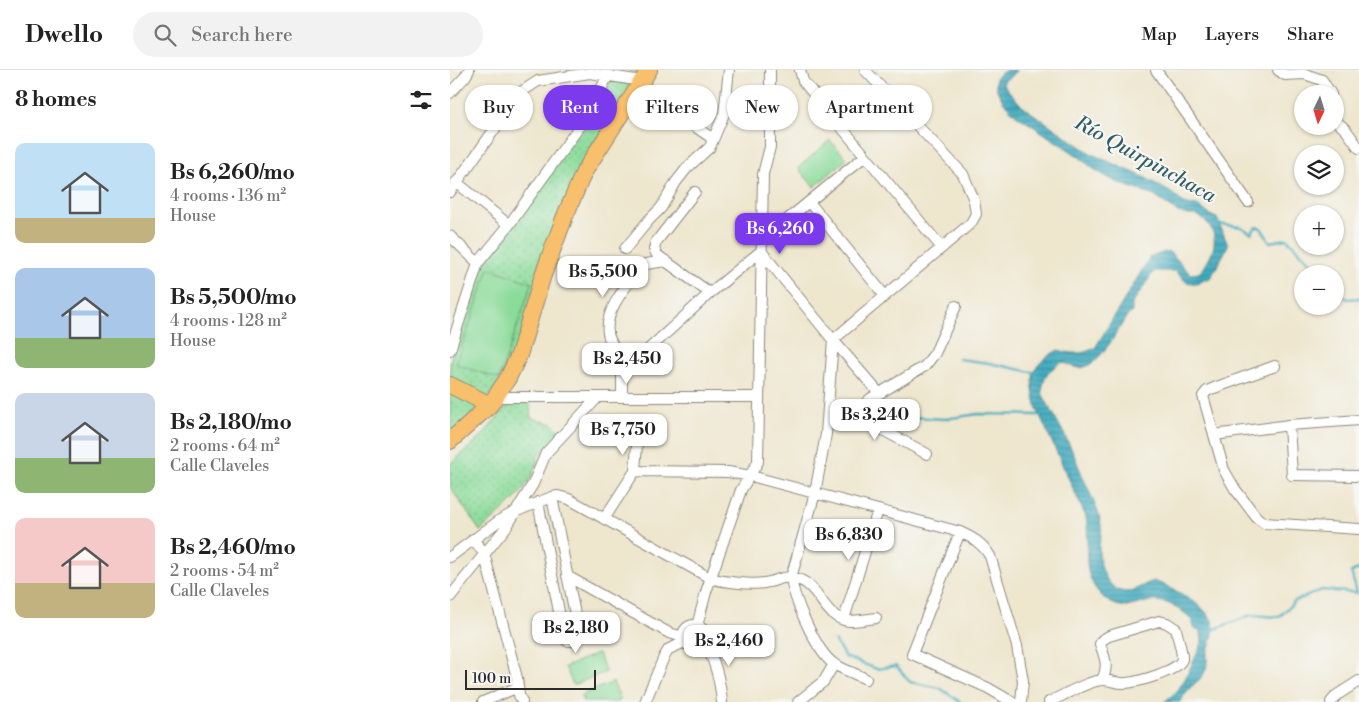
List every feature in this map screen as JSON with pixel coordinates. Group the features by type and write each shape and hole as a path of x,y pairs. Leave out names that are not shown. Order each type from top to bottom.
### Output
{"main road":[{"path":"450,441 493,401 508,378 519,355 543,276 565,216 584,172 643,79"},
{"path":"450,385 493,401"}],"street":[{"path":"450,93 466,77 469,70"},
{"path":"625,249 661,208 676,182 687,168 710,147 724,114 729,70"},
{"path":"697,626 710,578 741,490 758,462 763,174 770,147 770,70"},
{"path":"800,70 803,81 942,248"},
{"path":"865,70 963,174 974,200 976,214 971,223 833,340 826,434 815,494 791,578 793,591 806,624 827,658 834,664 866,679"},
{"path":"1156,70 1248,202"},
{"path":"1278,70 1286,75 1309,72 1322,80 1325,85"},
{"path":"450,192 521,92 538,81 596,72 643,79 714,139"},
{"path":"450,350 478,263 509,225 589,113 608,75"},
{"path":"1344,128 1359,148"},
{"path":"622,397 622,377 628,368 809,202 865,156"},
{"path":"456,182 509,225"},
{"path":"695,192 656,242 654,249 657,255 710,293"},
{"path":"809,202 885,296"},
{"path":"450,236 478,263"},
{"path":"761,246 833,340 879,393"},
{"path":"628,368 608,333 611,313 616,299 641,267 646,264 666,261"},
{"path":"849,420 870,398 925,366 935,352 956,306"},
{"path":"1275,366 1207,391 1203,396 1224,470 1235,489 1257,518 1264,523 1359,529"},
{"path":"493,401 598,397 759,397"},
{"path":"450,596 507,526 533,484 546,453 598,397"},
{"path":"828,416 866,424 882,430 927,454"},
{"path":"1214,435 1289,425 1359,420"},
{"path":"1289,425 1292,475 1359,476"},
{"path":"604,518 635,471 637,444"},
{"path":"635,471 728,472 751,476 960,532 976,540 990,556 1017,646 1022,681 1021,702"},
{"path":"450,557 500,520 538,502 558,496 569,499 710,578 718,581 763,583 780,578 795,578 807,583 836,618 850,621 876,618"},
{"path":"538,502 564,638 572,642 579,635 552,497"},
{"path":"844,620 878,510"},
{"path":"960,532 912,654 988,688 1012,702"},
{"path":"474,539 484,553 522,702"},
{"path":"567,576 669,633 684,639 690,646 697,647 704,641"},
{"path":"1049,702 1083,686 1102,680 1128,683 1173,670 1179,665 1182,658 1176,629 1167,623 1158,621 1108,636 1102,640 1100,644 1106,661 1107,671 1102,680"},
{"path":"645,702 669,649 684,639 687,628 697,626 704,630 704,641 712,654 718,674 722,702"},
{"path":"798,702 824,681 834,664"},
{"path":"1336,700 1359,681"},
{"path":"483,702 518,687"}],"green space":[{"path":"612,80 633,85 627,85 627,94 617,110 617,85 609,85"},
{"path":"577,130 604,130 513,357 489,397 450,380 450,361 478,273"},
{"path":"830,140 847,159 814,187 798,168"},
{"path":"489,268 532,283 499,379 456,364"},
{"path":"450,388 482,404 450,435"},
{"path":"511,403 530,403 531,418 553,424 561,432 538,456 531,478 516,498 480,531 450,487 450,464 482,436"},
{"path":"598,653 606,672 573,685 565,667"},
{"path":"613,682 621,700 617,702 583,702 581,695"}],"water":[{"path":"1006,70 1017,70 1003,84 1022,106 1092,154 1146,178 1172,193 1181,201 1189,205 1199,206 1217,218 1228,245 1210,279 1198,284 1186,282 1175,271 1154,271 1132,304 1132,312 1127,316 1101,355 1087,366 1080,368 1062,362 1057,365 1047,375 1042,393 1071,449 1097,509 1101,528 1100,559 1102,570 1107,580 1115,588 1125,592 1154,581 1179,592 1196,603 1204,610 1213,623 1213,633 1207,652 1205,672 1180,702 1164,702 1176,692 1185,679 1202,643 1201,632 1193,627 1193,620 1172,605 1153,601 1130,606 1117,605 1111,603 1096,590 1088,571 1086,517 1037,409 1032,381 1041,362 1058,350 1077,353 1095,348 1150,257 1168,251 1191,274 1199,273 1207,263 1213,250 1214,238 1208,224 1197,215 1178,212 1154,196 1116,182 1095,170 1078,156 1016,115 1004,103 996,88 996,77"}],"waterway":[{"path":"1218,224 1241,227 1251,233 1256,227 1261,228 1270,242 1287,239 1313,265"},
{"path":"1344,297 1348,299 1359,298"},
{"path":"959,359 1036,373"},
{"path":"871,418 912,417 944,419 978,414 1041,415"},
{"path":"1210,631 1251,615 1279,617 1295,601 1322,590 1357,593 1351,572 1359,569"},
{"path":"835,641 845,657 877,669 896,666 910,682 940,688 960,702"}],"water label":[{"name":"Río Quirpinchaca","path":"1145,160"}]}
